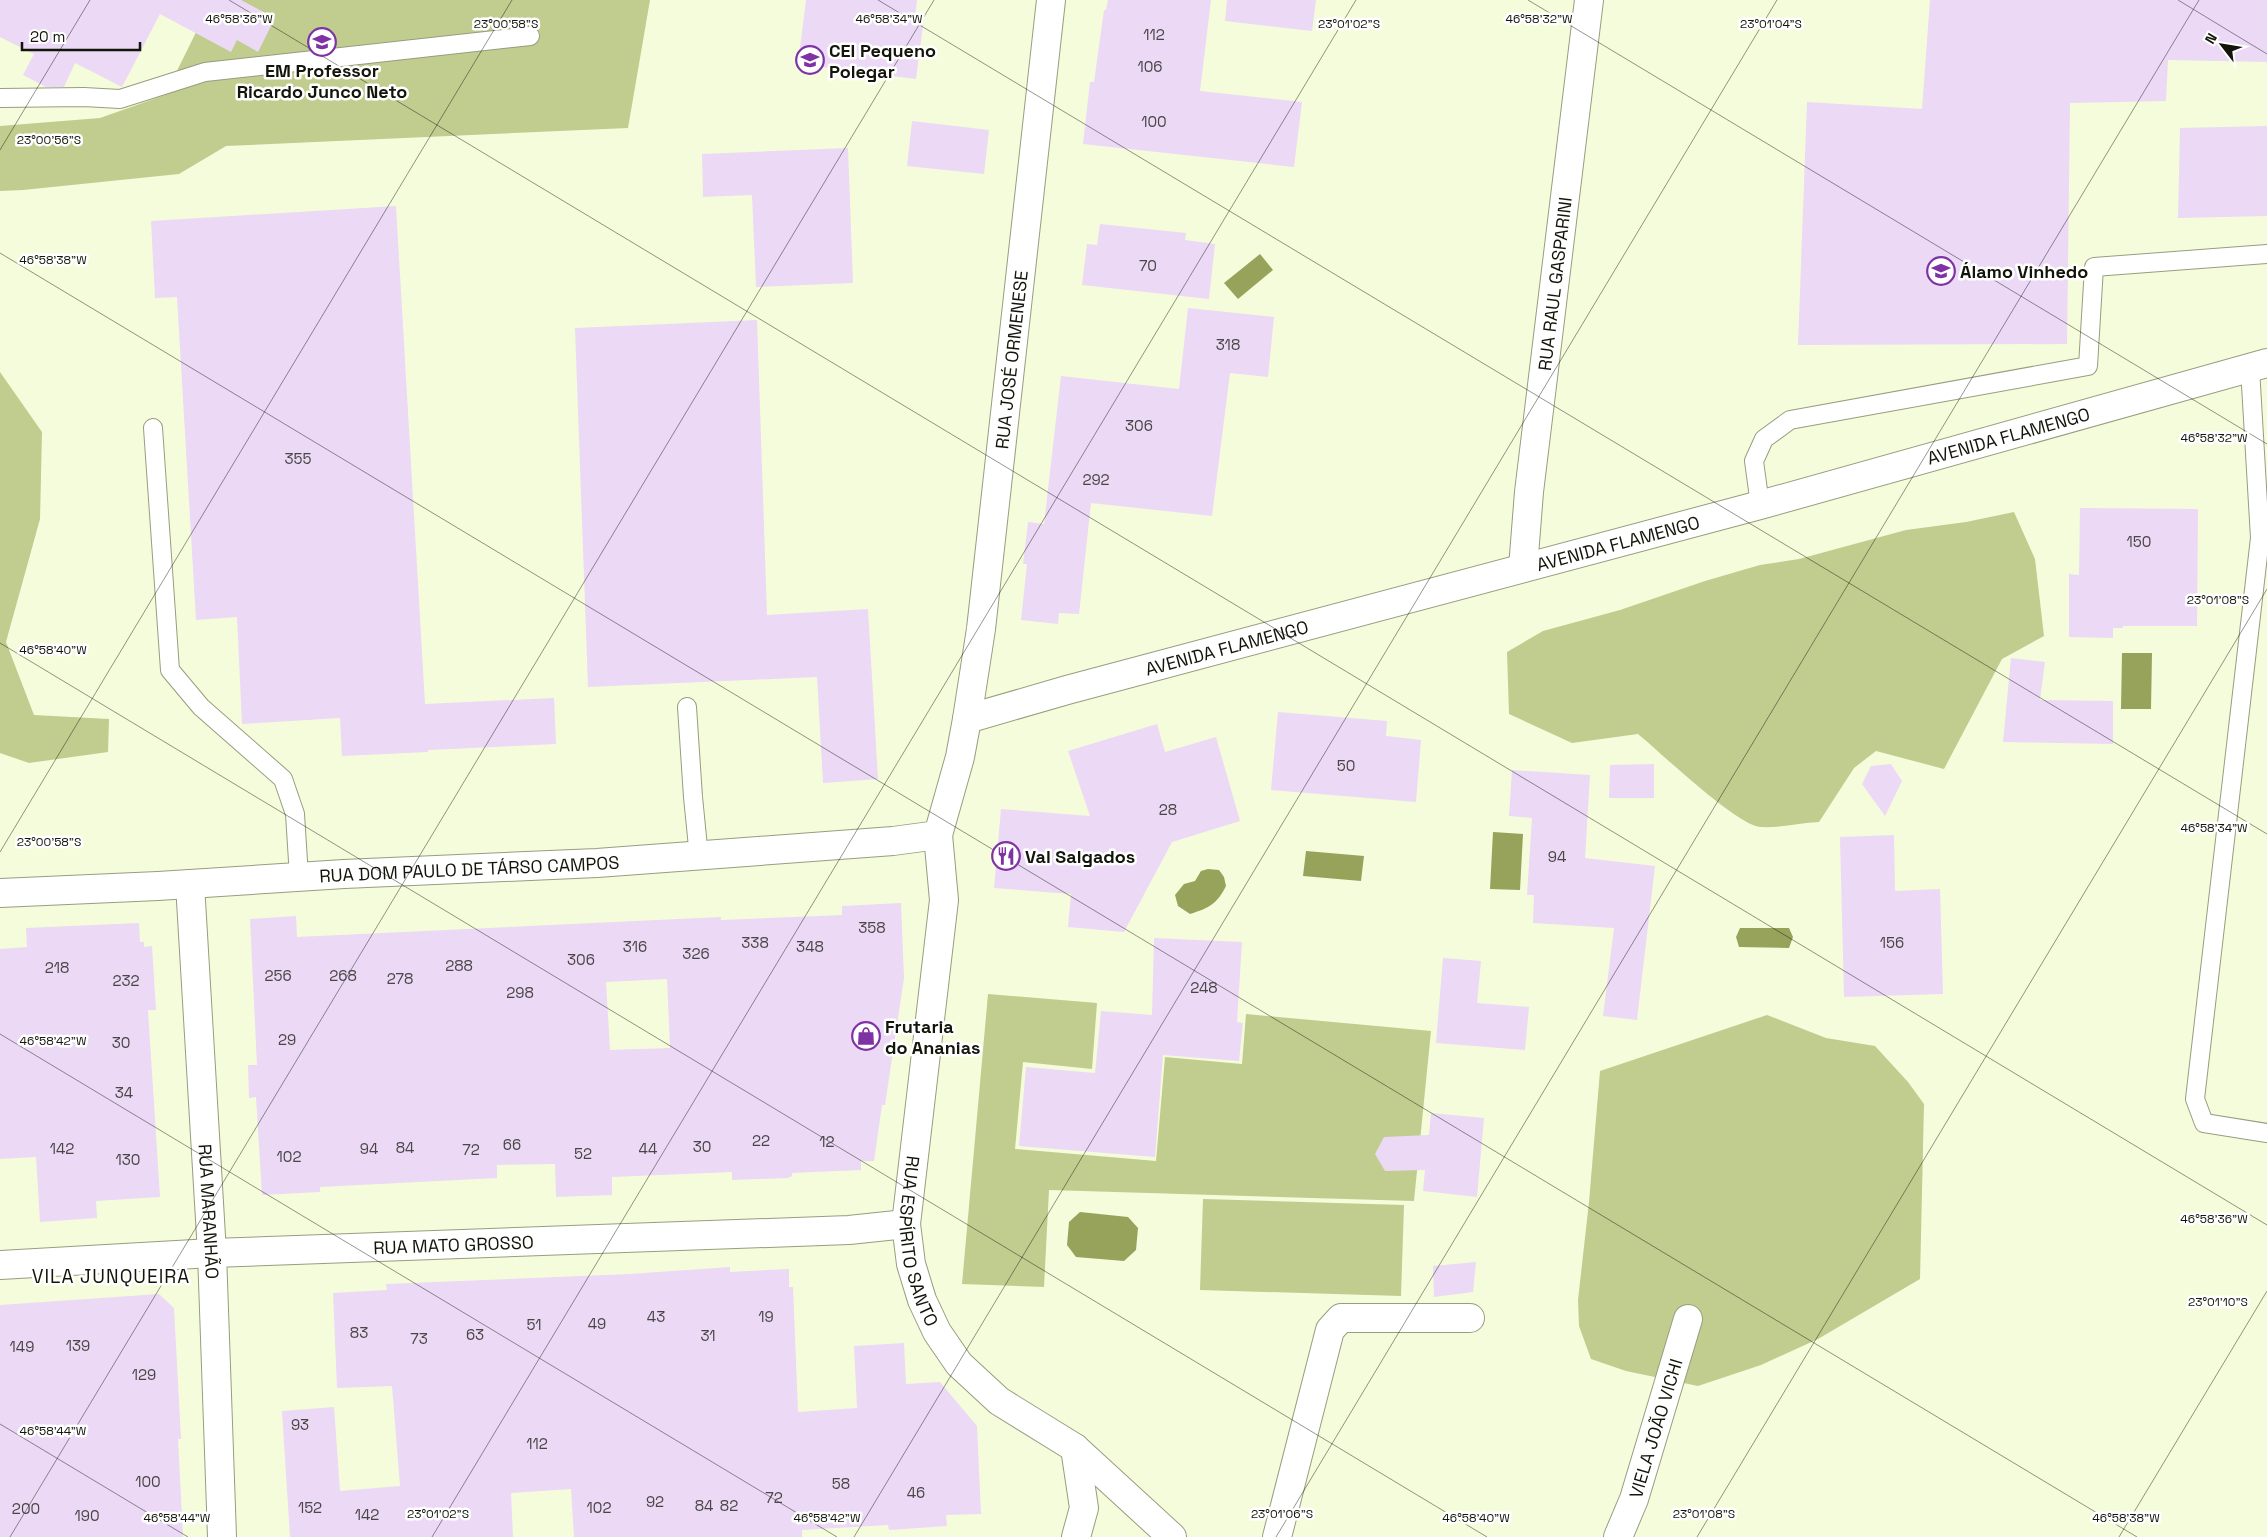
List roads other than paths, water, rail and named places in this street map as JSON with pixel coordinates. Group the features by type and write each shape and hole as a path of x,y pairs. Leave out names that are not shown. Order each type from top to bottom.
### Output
{"street":[{"name":"RUA JOSÉ ORMENESE","path":"938,835 960,757 981,629 1051,0"},
{"name":"RUA RAUL GASPARINI","path":"1523,568 1529,492 1589,0"},
{"name":"AVENIDA FLAMENGO","path":"967,719 1086,685 1760,505 2258,365"},
{"name":"RUA DOM PAULO DE TÁRSO CAMPOS","path":"0,893 700,857 893,841 938,835"},
{"name":"RUA ESPÍRITO SANTO","path":"938,835 944,900 906,1224 911,1264 922,1300 937,1332 959,1364 999,1401 1075,1448 1172,1537"},
{"name":"RUA MARANHÃO","path":"190,884 212,1253 222,1537"},
{"name":"RUA MATO GROSSO","path":"0,1265 212,1253 849,1230 906,1224"},
{"path":"1277,1537 1330,1330 1341,1318 1470,1318"},
{"name":"VIELA JOÃO VICHI","path":"1618,1537 1634,1499 1688,1319"},
{"path":"1075,1448 1084,1508 1076,1537"}],"lane":[{"path":"0,98 84,97 120,99 205,72 530,36"},
{"path":"1760,505 1754,461 1764,439 1790,420 2088,366 2094,267 2267,254"},
{"path":"2258,365 2261,476 2260,538 2195,1099 2204,1123 2267,1133"},
{"path":"153,428 170,670 201,707 283,779 295,814 299,877"},
{"path":"687,707 693,797 700,857"}],"place":[{"name":"EM Professor Ricardo Junco Neto","path":"322,42"},
{"name":"CEI Pequeno Polegar","path":"810,60"},
{"name":"Álamo Vinhedo","path":"1941,271"},
{"name":"Val Salgados","path":"1006,856"},
{"name":"Frutaria do Ananias","path":"866,1036"}],"district":[{"name":"VILA JUNQUEIRA","path":"111,1276"}]}
